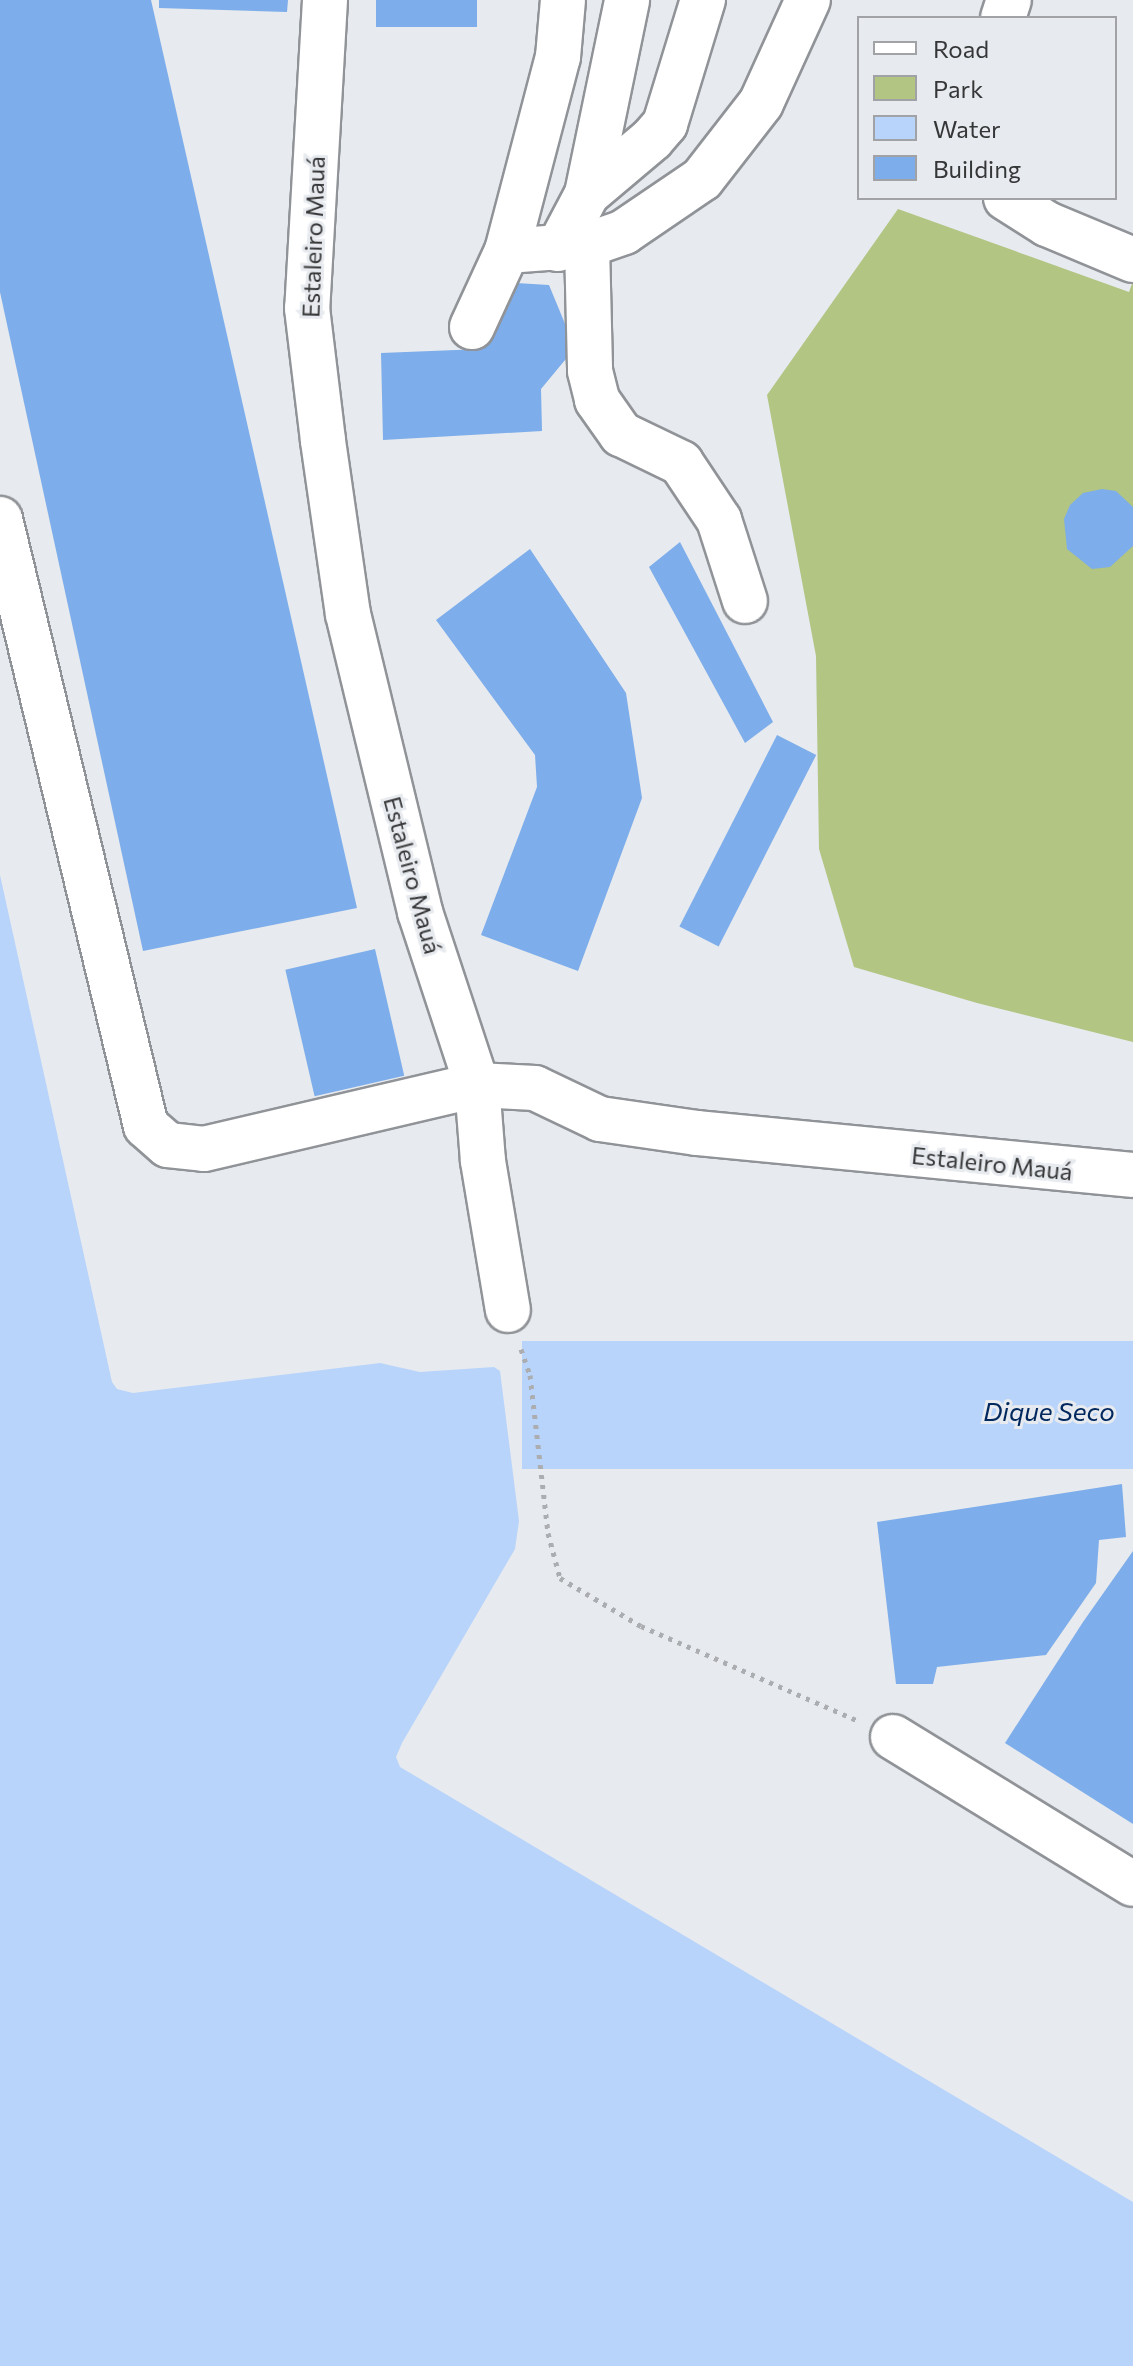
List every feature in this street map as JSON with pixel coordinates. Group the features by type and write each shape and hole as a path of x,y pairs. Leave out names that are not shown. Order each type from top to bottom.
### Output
{"lane":[{"name":"Estaleiro Mauá","path":"325,0 307,308 323,441 348,614 420,912 477,1085 535,1088 600,1119 697,1133 1133,1175"},
{"path":"472,327 507,251 558,57 563,0"},
{"path":"627,0 587,194 572,247 590,371 597,400 621,434 681,463 719,520 745,601"},
{"path":"587,194 652,139 665,124 703,0"},
{"path":"507,251 572,247 624,232 702,179 761,103 808,0"},
{"path":"1009,200 1047,224 1133,260"},
{"path":"0,519 146,1126 168,1145 204,1149 477,1085 483,1161 508,1310"},
{"path":"893,1737 1133,1884"}],"path":[{"path":"530,1375 548,1533 560,1578 627,1618 893,1737"}],"green space":[{"path":"898,209 1129,292 1133,281 1133,1042 977,1003 854,967 819,849 816,656 767,395"}],"water":[{"path":"0,875 112,1382 117,1389 133,1393 380,1363 420,1372 494,1367 500,1371 519,1521 515,1549 402,1743 396,1757 400,1767 1133,2202 1133,2366 0,2366"},
{"name":"Dique Seco","path":"522,1341 1133,1341 1133,1469 522,1469"}],"building":[{"path":"0,0 151,0 357,908 143,951 0,292"},
{"path":"159,0 288,0 287,12 159,8"},
{"path":"376,0 477,0 477,27 376,27"},
{"path":"516,283 549,285 575,348 541,389 542,431 383,440 381,353 481,349 495,305"},
{"path":"1102,489 1116,491 1133,507 1133,546 1110,567 1092,569 1067,549 1064,519 1070,505 1083,493"},
{"path":"680,542 773,722 745,743 649,567"},
{"path":"530,549 626,693 642,798 578,971 481,935 537,787 535,755 436,620"},
{"path":"777,735 816,755 719,947 679,927"},
{"path":"375,949 404,1076 315,1096 285,970"},
{"path":"1122,1484 1126,1537 1099,1540 1096,1583 1046,1655 937,1667 933,1684 896,1684 877,1522"},
{"path":"1133,1551 1133,1824 1005,1743"}]}
